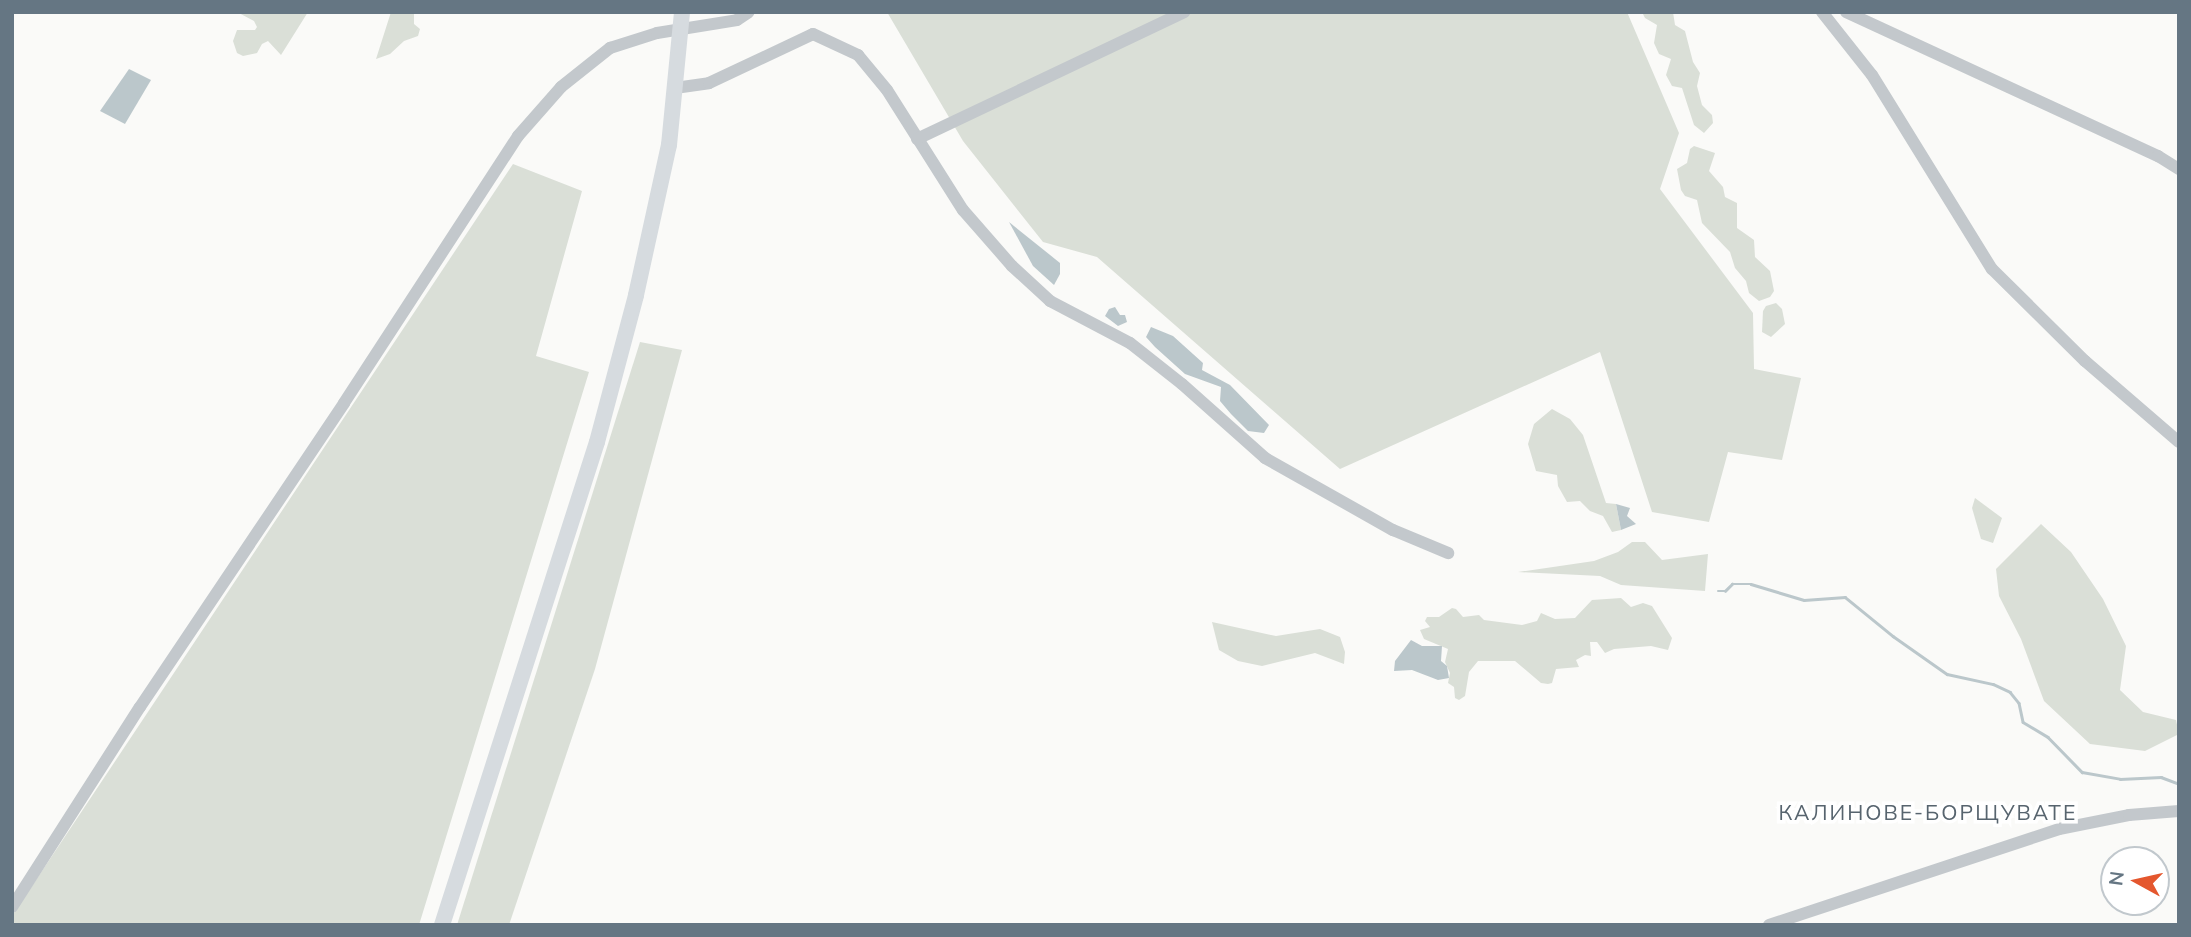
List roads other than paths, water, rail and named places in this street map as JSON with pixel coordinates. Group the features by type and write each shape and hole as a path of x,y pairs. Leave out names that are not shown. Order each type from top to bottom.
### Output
{"main road":[{"path":"442,925 597,442 636,295 669,145 682,12"}],"street":[{"path":"12,907 140,707 344,403 518,136 561,87 596,55 620,43 657,33 737,20 749,12"},
{"path":"917,139 1184,12"},
{"path":"1822,12 1872,75 1992,269 2085,361 2179,442"},
{"path":"1846,12 2158,156 2179,169"},
{"path":"675,88 709,83 813,34 858,55 887,90 963,210 1012,266 1050,301 1130,344 1182,384 1265,458 1393,530 1448,553"},
{"path":"1769,925 2059,829 2129,815 2179,811"}],"waterway":[{"path":"1718,591 1725,591 1732,584 1751,584 1804,600 1845,597 1893,636 1947,674 1993,684 2010,692 2019,703 2023,722 2048,737 2082,772 2120,779 2161,777 2179,784"}],"district":[{"name":"КАЛИНОВЕ-БОРЩУВАТЕ","path":"1928,812"}]}
